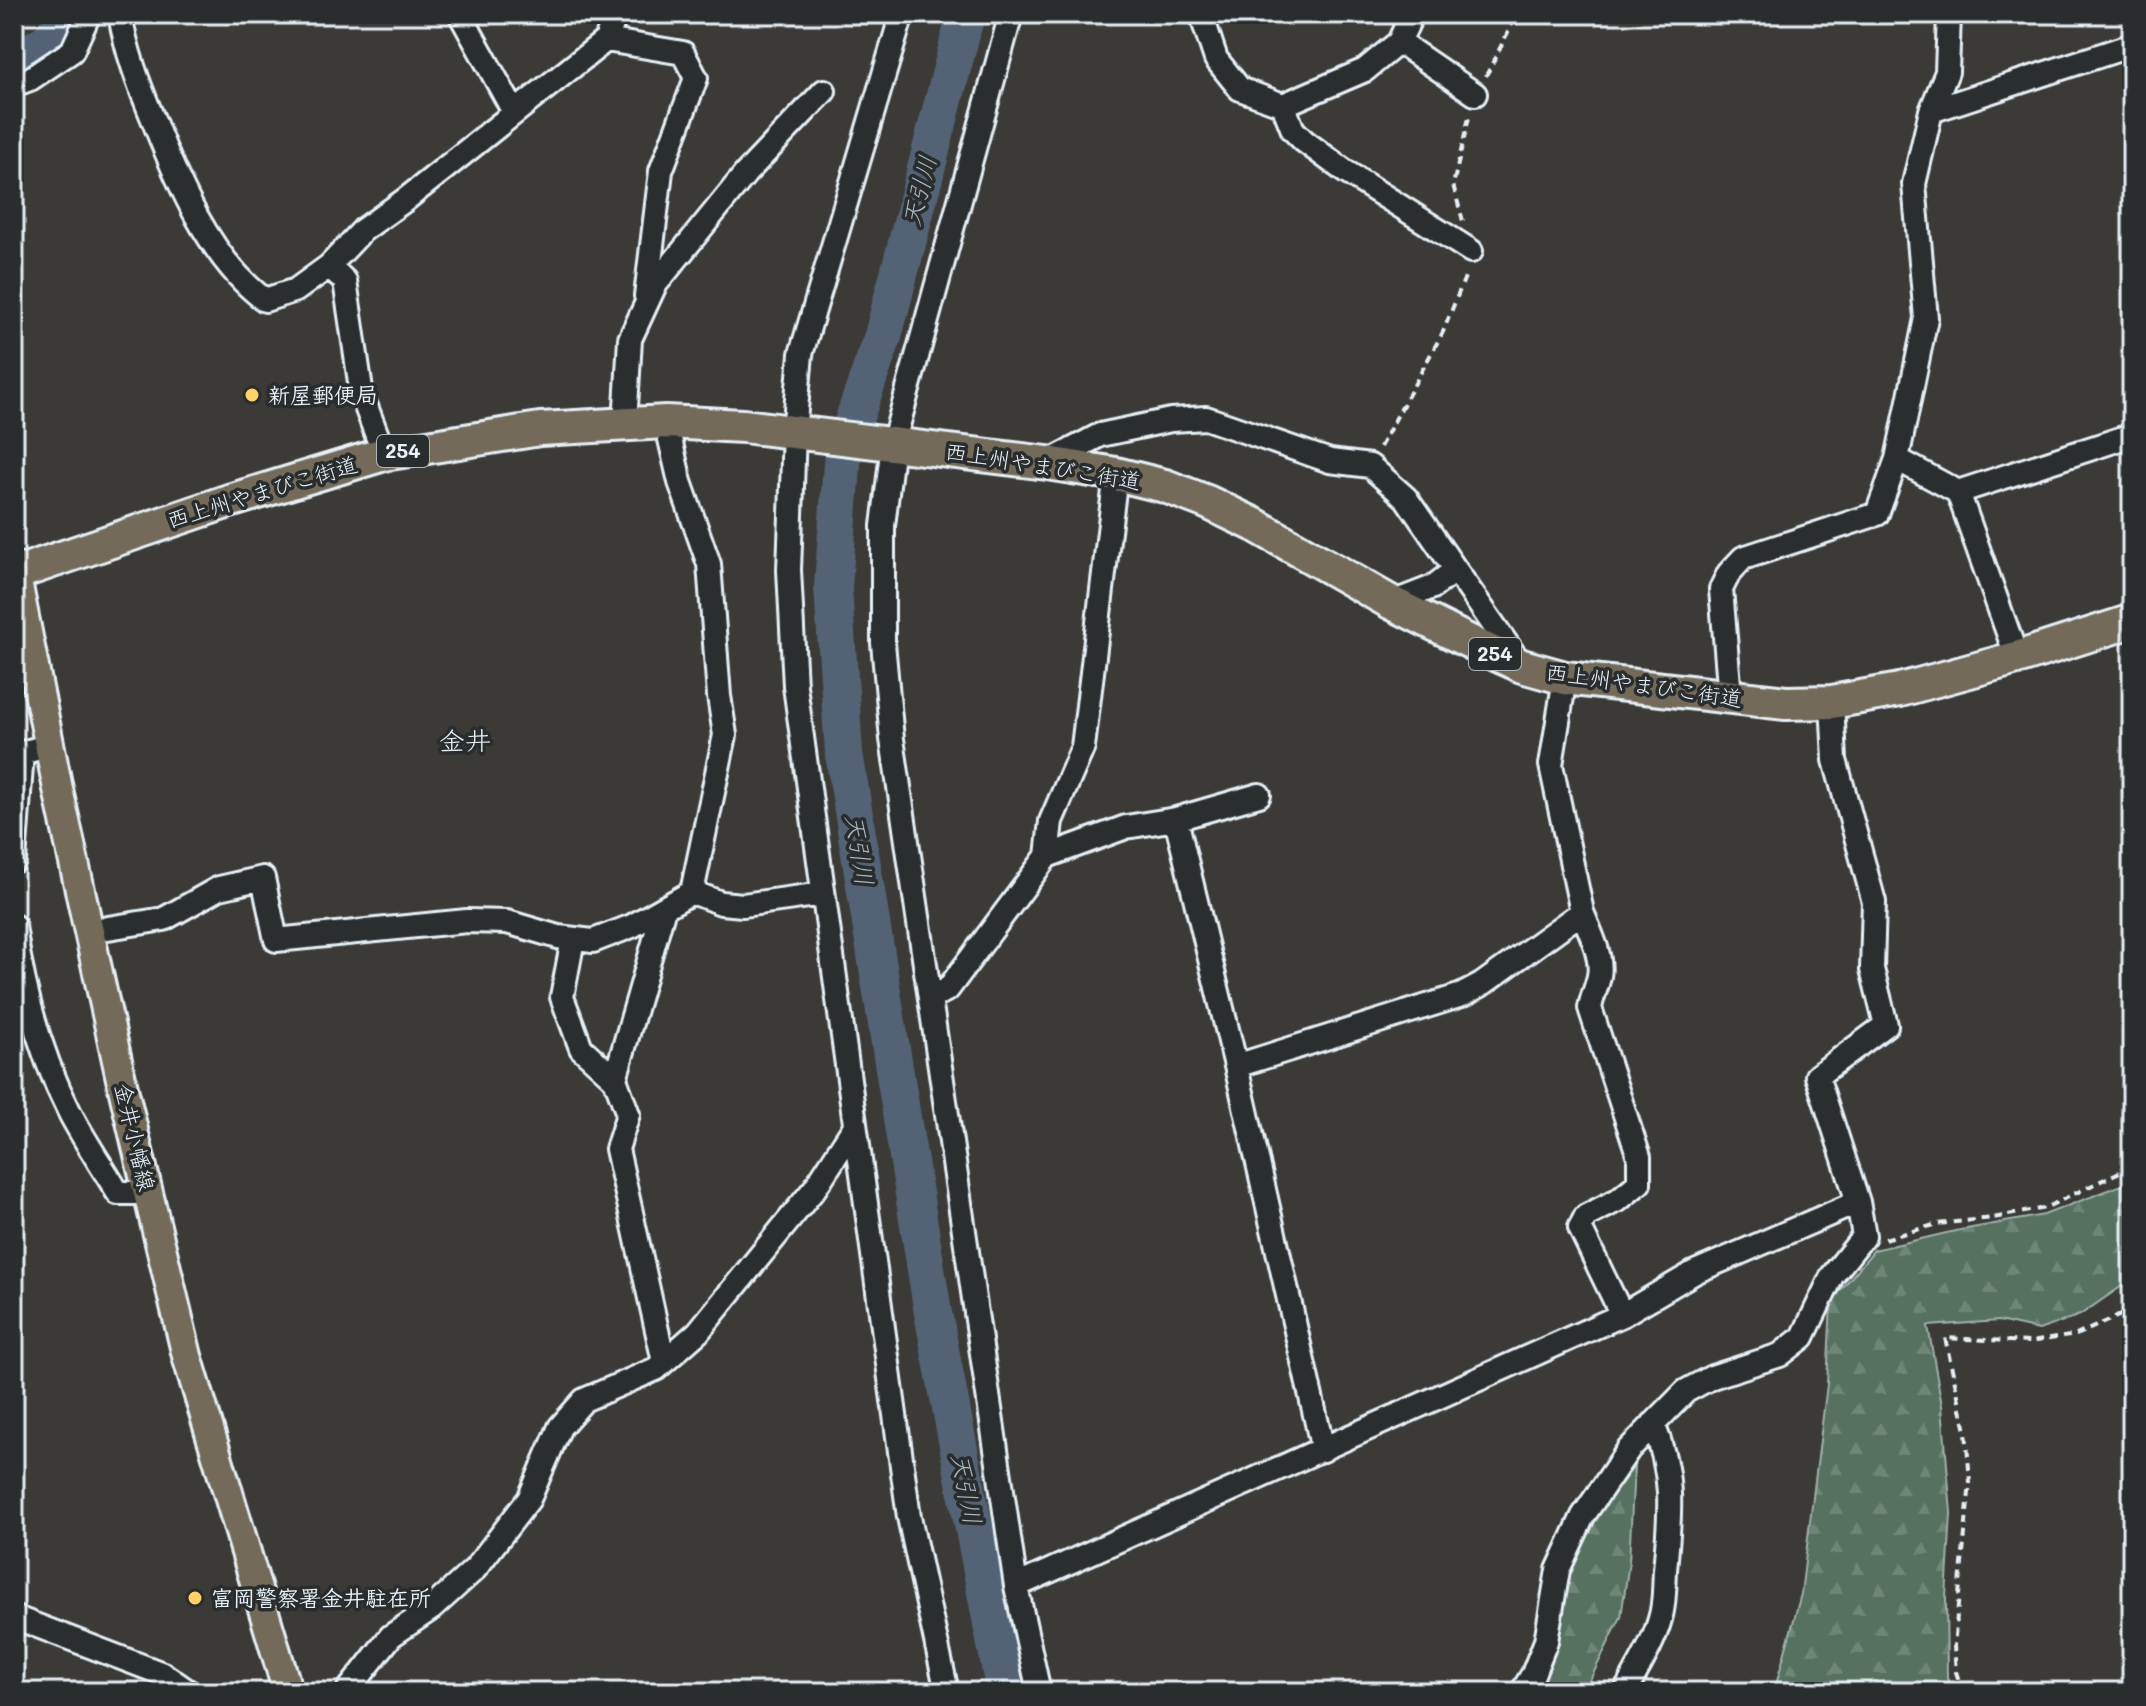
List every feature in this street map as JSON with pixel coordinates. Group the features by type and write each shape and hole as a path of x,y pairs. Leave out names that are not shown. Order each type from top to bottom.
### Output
{"highway":[{"name":"西上州やまびこ街道","path":"15,571 384,454 540,429 666,422 801,433 1047,463 1116,474 1165,486 1255,525 1392,603 1522,666 1565,678 1786,703 1832,702 1900,690 2017,658 2132,621"}],"main road":[{"name":"金井小幡線","path":"15,571 89,931 187,1356 288,1692"}],"street":[{"path":"14,85 30,79 72,51 89,14"},
{"path":"120,14 124,41 132,64 174,173 195,216 246,286 265,300 296,290 329,266 363,230 606,40 616,14"},
{"path":"460,14 514,112"},
{"path":"902,14 801,354 801,433 789,570 795,686 909,1517 947,1692"},
{"path":"1011,14 889,444 883,526 883,643 892,739 1016,1586 1039,1692"},
{"path":"1201,14 1216,59 1240,89 1283,105 1365,70 1399,42 1412,14"},
{"path":"1730,697 1721,589 1729,573 1743,558 1877,514 1897,459 1926,318 1914,184 1931,111 1947,72 1949,14"},
{"path":"606,40 683,53 696,78 661,171 645,307"},
{"path":"1399,42 1475,94"},
{"path":"1931,111 2132,45"},
{"path":"625,424 630,339 655,285 746,173 824,91"},
{"path":"1283,105 1293,130 1304,141 1346,172 1471,251"},
{"path":"329,266 345,281 362,396 384,454"},
{"path":"1047,463 1100,435 1171,420 1206,418 1330,461 1370,466 1406,498 1522,666"},
{"path":"89,931 164,919 219,888 263,878 276,940 467,921 507,922 558,937 593,941 632,926 692,892 725,735 709,564 680,482 666,422"},
{"path":"1958,492 2132,435"},
{"path":"1897,459 1958,492 2017,658"},
{"path":"931,998 948,989 1047,856 1051,821 1083,747 1116,474"},
{"path":"1392,603 1433,587 1455,570"},
{"path":"1565,678 1551,765 1582,912 1596,948 1600,975 1592,993 1590,1008 1639,1157 1639,1183 1618,1200 1586,1216 1580,1228 1622,1315"},
{"path":"1522,1692 1546,1641 1558,1570 1583,1516 1629,1449 1686,1391 1712,1377 1780,1355 1803,1337 1832,1276 1864,1236 1858,1202 1817,1076 1886,1025 1872,969 1874,902 1835,760 1832,702"},
{"path":"14,861 22,753 50,745"},
{"path":"1047,856 1126,827 1176,819 1259,795"},
{"path":"1176,819 1323,1450"},
{"path":"692,892 721,903 743,905 823,894"},
{"path":"615,1079 664,908"},
{"path":"1236,1066 1462,995 1481,985 1582,912"},
{"path":"14,926 22,980 33,1019 70,1113 118,1193 148,1193"},
{"path":"573,939 562,997 581,1048 615,1079 628,1114 617,1149 664,1362"},
{"path":"347,1692 391,1636 431,1609 475,1569 529,1499 560,1427 584,1400 656,1369 698,1332 815,1188 855,1126"},
{"path":"1016,1586 1622,1315 1695,1272 1858,1202"},
{"path":"1625,1692 1661,1617 1670,1494 1664,1451 1653,1424"},
{"path":"14,1617 163,1674 189,1692"}],"path":[{"path":"1864,1236 1880,1240 1937,1224 2045,1208 2132,1166"},
{"path":"1963,1692 1956,1672 1954,1646 1970,1482 1966,1431 1945,1338 2030,1342 2076,1335 2132,1310"}],"green space":[{"path":"2132,1181 2132,1279 2080,1315 2039,1330 1999,1321 1928,1326 1942,1406 1951,1513 1946,1598 1947,1678 1953,1692 1774,1692 1801,1594 1827,1384 1831,1302 1874,1250 2044,1215"},
{"path":"1634,1467 1629,1562 1621,1617 1584,1692 1534,1692 1568,1571 1594,1518"}],"waterway":[{"path":"14,62 49,41 71,14"},
{"name":"天引川","path":"966,14 883,336 843,451 833,587 844,753 933,1313 1005,1692"}],"place":[{"name":"新屋郵便局","path":"252,395"},
{"name":"富岡警察署金井駐在所","path":"195,1598"}],"district":[{"name":"金井","path":"465,741"}]}
